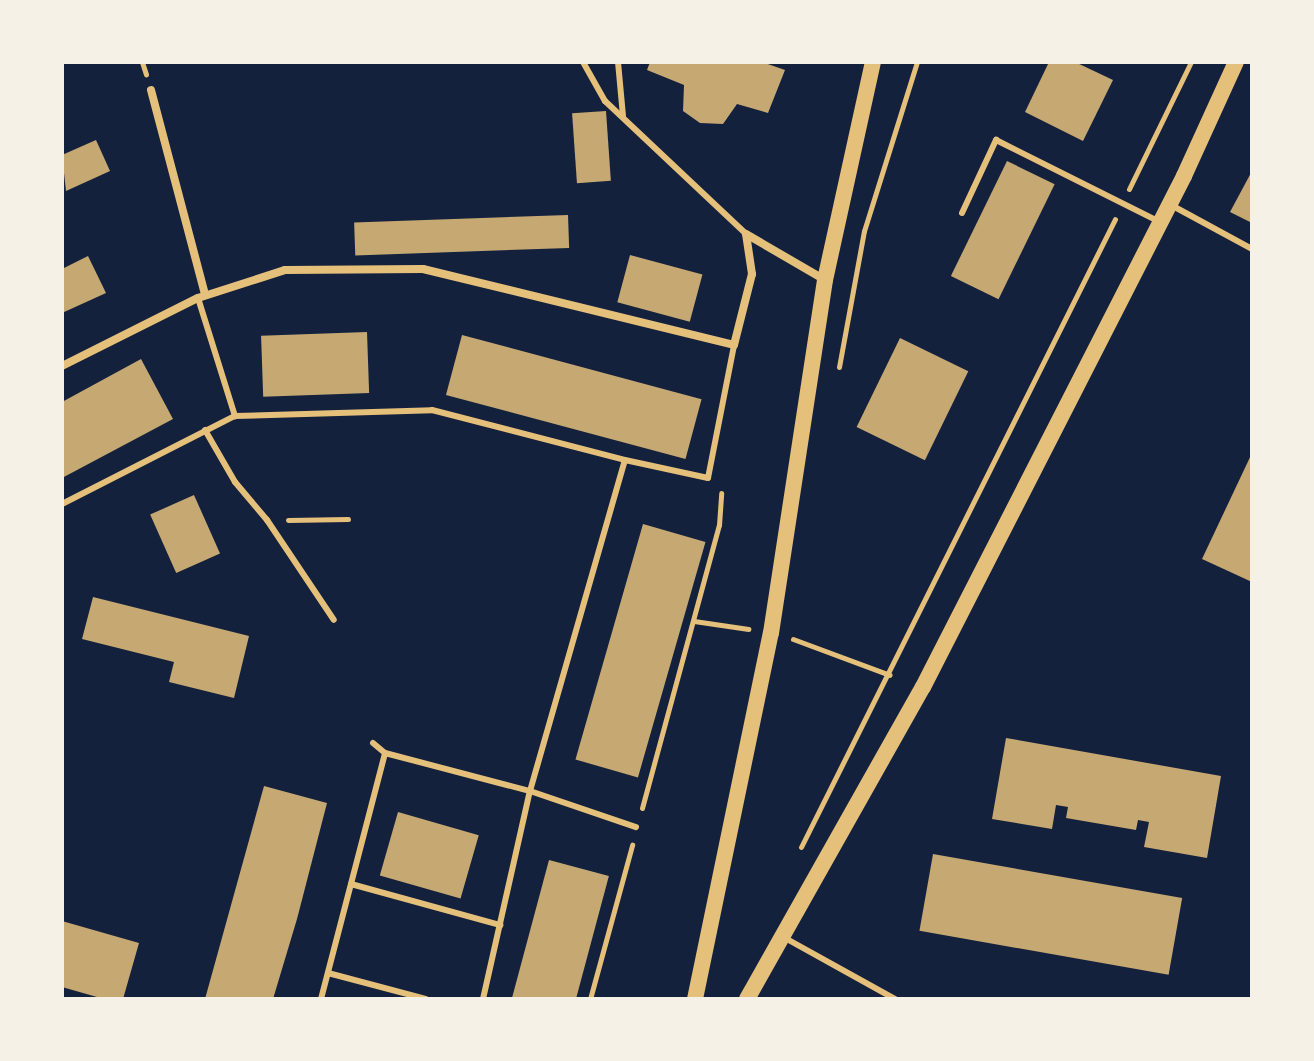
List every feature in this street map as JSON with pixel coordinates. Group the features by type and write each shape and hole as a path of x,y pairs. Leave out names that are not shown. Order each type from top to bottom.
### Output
{"main road":[{"path":"695,999 771,633 825,280 873,62"},
{"path":"747,999 923,687 1170,204 1236,62"}],"street":[{"path":"151,90 202,296"},
{"path":"746,234 825,280"},
{"path":"62,366 202,296 285,270 423,269 734,345 752,274 746,234"}],"lane":[{"path":"583,62 605,101 746,234"},
{"path":"618,62 623,116"},
{"path":"962,213 996,140 1160,222"},
{"path":"1170,204 1252,249"},
{"path":"202,296 235,416"},
{"path":"62,504 235,416 432,410 708,478 734,345"},
{"path":"205,430 235,482 267,520 334,620"},
{"path":"483,999 530,791 625,460"},
{"path":"373,743 385,753 530,791 636,827"},
{"path":"321,999 385,753"},
{"path":"351,884 500,925"},
{"path":"782,937 895,999"},
{"path":"328,973 426,999"}],"path":[{"path":"839,372 864,231 917,62"},
{"path":"1128,191 1191,62"},
{"path":"796,858 890,675 1121,205"},
{"path":"590,999 719,525 722,482 708,478"},
{"path":"267,520 348,519"},
{"path":"694,621 791,638 890,675"},
{"path":"787,653 791,638"}],"building":[{"path":"650,62 762,62 785,70 768,113 737,104 723,124 700,123 683,111 684,85 647,70"},
{"path":"1049,62 1075,62 1113,80 1083,141 1025,112"},
{"path":"606,111 611,181 577,183 572,113"},
{"path":"96,140 110,171 66,191 62,155"},
{"path":"1007,161 1055,184 999,299 951,276"},
{"path":"1252,171 1252,223 1230,212"},
{"path":"568,215 569,248 355,255 354,222"},
{"path":"630,255 702,274 690,322 617,302"},
{"path":"88,256 106,293 62,313 62,269"},
{"path":"367,332 369,393 263,397 261,336"},
{"path":"462,335 702,399 686,459 446,395"},
{"path":"900,338 968,371 925,460 857,427"},
{"path":"141,359 173,419 62,478 62,402"},
{"path":"1252,453 1252,582 1202,559"},
{"path":"194,495 220,553 176,573 150,515"},
{"path":"643,524 705,542 638,777 575,760"},
{"path":"93,597 249,636 234,698 169,682 174,662 82,639"},
{"path":"1006,738 1221,776 1207,858 1144,847 1149,822 1138,820 1136,830 1066,818 1068,807 1056,805 1052,829 992,819"},
{"path":"264,786 327,803 297,919 273,999 205,999"},
{"path":"398,812 479,835 461,899 380,875"},
{"path":"933,854 1182,898 1169,975 919,931"},
{"path":"549,860 609,876 576,999 512,999"},
{"path":"62,921 139,943 123,999 104,999 62,987"}]}
